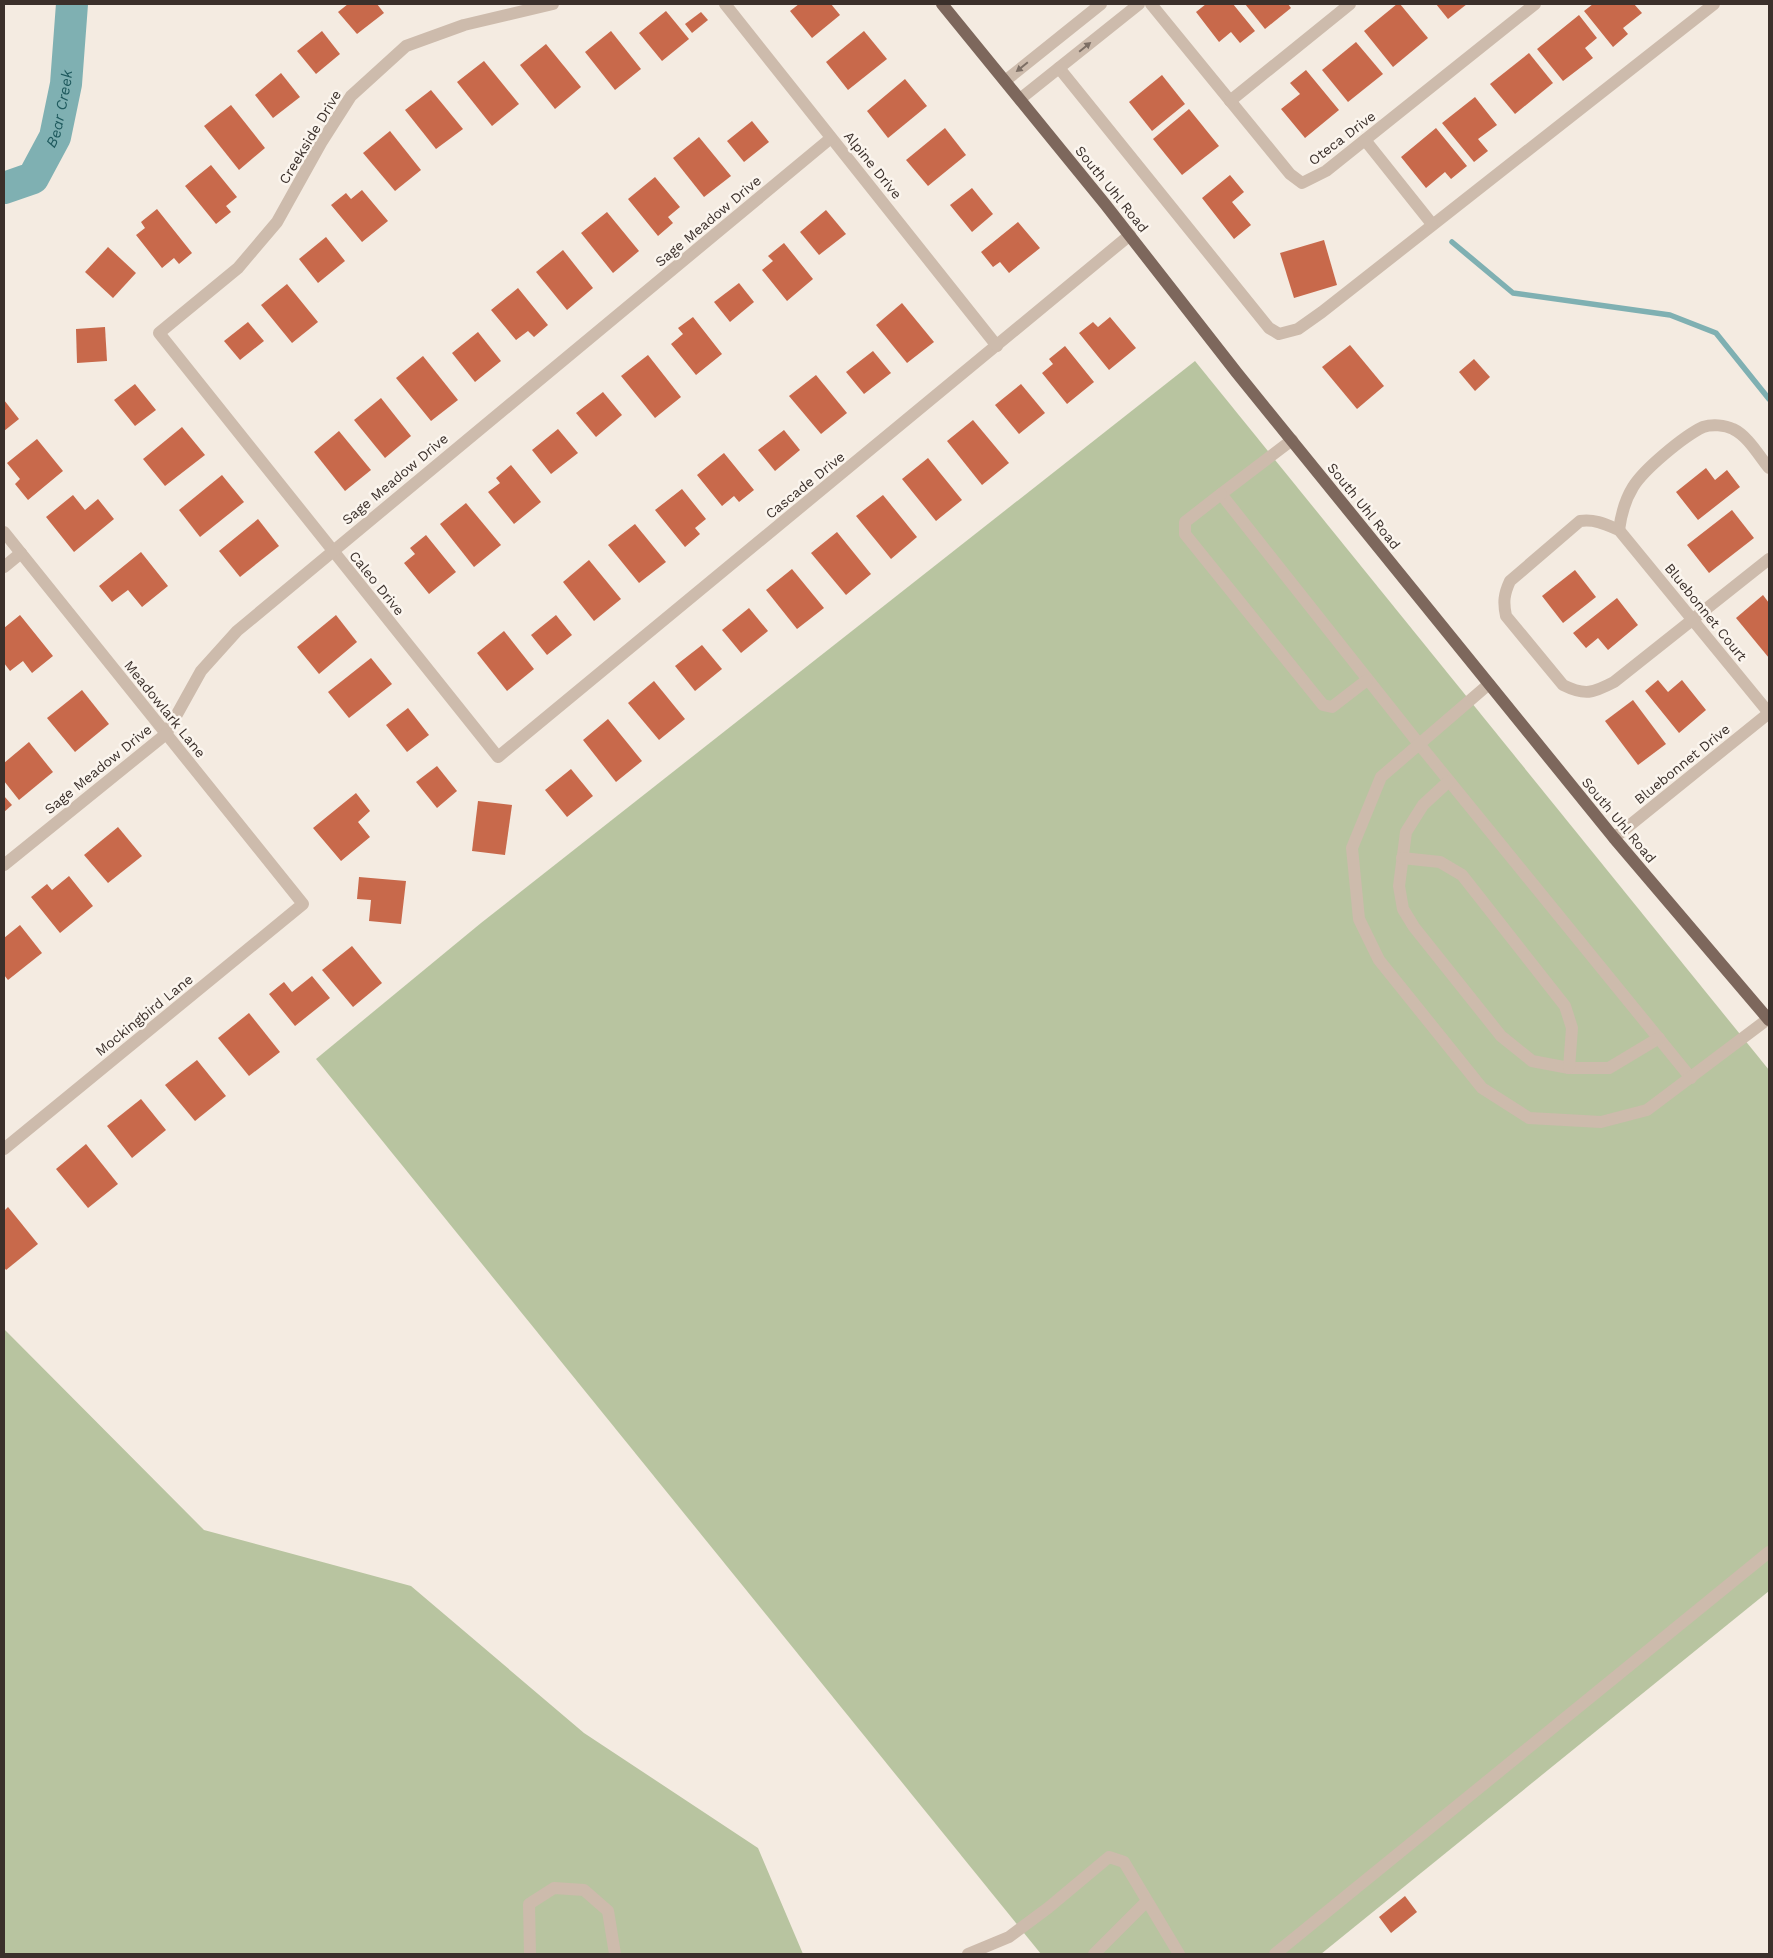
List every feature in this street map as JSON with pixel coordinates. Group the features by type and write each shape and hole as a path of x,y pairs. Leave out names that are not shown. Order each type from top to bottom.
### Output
{"main road":[{"name":"South Uhl Road","path":"942,4 1614,838 1769,1019"}],"street":[{"name":"Creekside Drive","path":"159,334 238,268 277,222 321,143 351,96 406,46 464,25 553,4"},
{"name":"Alpine Drive","path":"724,4 997,346"},
{"path":"1005,81 1101,4"},
{"path":"1020,99 1139,4"},
{"name":"Oteca Drive","path":"1150,4 1290,174 1302,184 1326,171 1535,4"},
{"path":"1230,102 1350,4"},
{"path":"1059,68 1269,328 1279,334 1298,329 1306,324 1714,4"},
{"name":"Sage Meadow Drive","path":"4,865 166,734 201,672 237,631 831,138"},
{"path":"1365,140 1432,224"},
{"name":"Cascade Drive","path":"498,757 1130,235"},
{"name":"Caleo Drive","path":"159,334 498,757"},
{"path":"1769,468 1742,435 1734,429 1722,425 1704,427 1653,464 1634,486 1625,503 1619,530 1592,519 1580,521 1510,581 1504,592 1503,603 1506,616 1563,685 1576,692 1588,693 1600,690 1614,682 1769,559"},
{"path":"1292,440 1185,522 1185,534 1323,705 1332,707 1368,680"},
{"path":"1221,494 1448,781 1691,1078"},
{"name":"Bluebonnet Court","path":"1619,530 1769,713"},
{"name":"Meadowlark Lane","path":"4,532 303,904"},
{"path":"4,567 21,553"},
{"path":"1489,684 1382,777 1352,848 1359,919 1379,960 1482,1088 1529,1118 1601,1122 1646,1110 1769,1019"},
{"name":"Bluebonnet Drive","path":"1614,838 1769,713"},
{"path":"1448,781 1423,806 1406,832 1399,886 1403,909 1414,927 1488,1021 1501,1036 1532,1062 1570,1068 1609,1068 1659,1038"},
{"path":"1402,858 1440,862 1462,875 1565,1006 1572,1028 1570,1068"},
{"name":"Mockingbird Lane","path":"4,1149 303,904"},
{"path":"1275,1954 1769,1552"},
{"path":"968,1954 1008,1937 1048,1908 1109,1858 1124,1862 1173,1951"},
{"path":"530,1954 529,1904 554,1888 584,1890 608,1911 615,1954"},
{"path":"1094,1954 1147,1901"}],"green space":[{"path":"1195,361 1769,1070 1769,1591 1321,1954 1041,1954 316,1059 481,923"},
{"path":"4,1329 204,1530 411,1586 584,1733 758,1848 803,1954 4,1954"}],"building":[{"path":"348,4 377,4 384,13 357,34 338,12"},
{"path":"799,4 831,4 840,15 812,38 790,11"},
{"path":"1206,4 1233,4 1255,31 1240,43 1231,32 1219,42 1196,12"},
{"path":"1245,4 1288,4 1291,8 1265,29"},
{"path":"1397,4 1400,4 1428,38 1393,67 1364,31"},
{"path":"1436,4 1467,4 1448,19"},
{"path":"1593,4 1634,4 1642,13 1623,28 1628,34 1613,47 1584,11"},
{"path":"666,11 689,39 662,61 639,33"},
{"path":"701,12 708,20 692,33 685,24"},
{"path":"1579,15 1597,38 1585,48 1593,58 1563,81 1537,49"},
{"path":"322,31 340,54 316,74 297,51"},
{"path":"611,31 641,69 615,90 585,52"},
{"path":"864,31 887,59 848,90 826,62"},
{"path":"1356,42 1383,74 1348,102 1322,70"},
{"path":"546,44 581,87 555,109 520,65"},
{"path":"1529,53 1553,83 1515,114 1490,84"},
{"path":"484,61 519,104 492,126 457,82"},
{"path":"1306,70 1339,110 1305,138 1281,109 1300,94 1290,83"},
{"path":"281,73 300,97 273,118 255,95"},
{"path":"1162,75 1185,104 1152,131 1129,102"},
{"path":"905,79 927,106 888,138 867,111"},
{"path":"431,90 463,129 436,149 405,110"},
{"path":"1475,97 1497,125 1478,139 1488,151 1474,162 1442,123"},
{"path":"231,105 265,148 239,170 204,126"},
{"path":"1189,109 1219,146 1182,175 1153,139"},
{"path":"752,121 769,142 744,162 727,141"},
{"path":"945,128 966,155 928,186 906,160"},
{"path":"1436,128 1467,166 1451,179 1445,172 1426,188 1401,157"},
{"path":"390,131 421,170 395,191 363,153"},
{"path":"699,137 731,176 704,197 673,158"},
{"path":"211,165 237,197 226,206 231,212 216,224 185,186"},
{"path":"1230,175 1244,192 1232,202 1251,225 1234,239 1202,198"},
{"path":"655,177 680,207 668,217 673,223 658,236 628,199"},
{"path":"972,188 993,214 972,232 950,205"},
{"path":"362,190 388,221 362,242 331,205 346,193 351,199"},
{"path":"157,209 192,253 179,264 174,258 162,268 136,235 145,228 141,222"},
{"path":"826,210 846,234 819,255 800,232"},
{"path":"607,212 639,251 613,273 581,233"},
{"path":"1018,222 1040,248 1009,273 1000,262 993,267 981,252"},
{"path":"326,237 345,261 318,283 299,259"},
{"path":"1324,240 1337,285 1294,298 1280,253"},
{"path":"784,243 813,279 787,301 762,270 773,261 768,256"},
{"path":"108,247 136,273 113,298 85,272"},
{"path":"563,250 593,288 567,310 536,272"},
{"path":"739,283 754,302 730,322 714,302"},
{"path":"287,284 318,322 292,343 261,305"},
{"path":"518,288 548,325 534,337 528,331 516,340 491,310"},
{"path":"902,303 934,342 907,363 876,325"},
{"path":"693,317 722,354 696,375 671,344 683,334 678,328"},
{"path":"1110,317 1136,348 1109,370 1079,333 1093,322 1098,327"},
{"path":"248,322 264,341 240,360 224,341"},
{"path":"105,327 107,361 77,363 76,329"},
{"path":"478,332 501,361 475,382 452,353"},
{"path":"1350,345 1384,386 1357,409 1322,367"},
{"path":"1065,346 1094,382 1067,404 1042,373 1053,364 1049,359"},
{"path":"873,351 891,373 864,394 846,372"},
{"path":"648,355 681,397 655,418 621,376"},
{"path":"423,356 458,400 431,421 396,378"},
{"path":"1474,359 1490,377 1475,391 1459,372"},
{"path":"816,375 847,413 821,434 789,396"},
{"path":"135,384 156,410 135,426 114,400"},
{"path":"1021,384 1045,413 1019,434 995,405"},
{"path":"603,392 622,415 596,437 576,413"},
{"path":"381,398 411,436 385,458 354,420"},
{"path":"4,400 19,419 4,431"},
{"path":"973,420 1009,463 982,485 947,441"},
{"path":"182,427 205,455 165,486 143,459"},
{"path":"558,429 578,453 551,474 532,450"},
{"path":"784,430 800,450 775,471 758,450"},
{"path":"339,431 371,470 345,491 314,452"},
{"path":"37,439 63,471 28,500 15,484 20,479 7,463"},
{"path":"724,453 754,490 739,502 734,496 722,506 697,475"},
{"path":"928,458 962,500 936,521 902,479"},
{"path":"511,465 541,502 514,524 488,492 500,483 496,478"},
{"path":"1706,468 1715,480 1727,470 1740,487 1698,520 1676,492"},
{"path":"222,475 244,502 200,537 179,510"},
{"path":"682,489 706,519 695,528 700,534 685,547 655,510"},
{"path":"73,495 85,510 98,499 114,519 74,552 46,517"},
{"path":"883,495 917,537 891,559 856,516"},
{"path":"466,503 501,545 474,567 440,524"},
{"path":"1732,510 1754,538 1709,573 1687,545"},
{"path":"258,519 279,546 240,577 219,551"},
{"path":"635,524 666,562 639,583 608,545"},
{"path":"837,532 871,574 846,595 811,553"},
{"path":"426,535 456,572 429,594 404,563 415,554 410,548"},
{"path":"141,552 168,586 142,607 128,590 112,602 99,586"},
{"path":"589,560 621,599 594,621 563,582"},
{"path":"792,569 824,608 797,629 766,590"},
{"path":"1575,570 1596,597 1563,623 1542,596"},
{"path":"1763,595 1769,603 1769,658 1736,618"},
{"path":"1617,598 1638,625 1608,650 1598,638 1586,648 1573,633"},
{"path":"749,608 768,631 741,653 722,630"},
{"path":"20,615 53,656 32,673 23,661 10,671 4,663 4,628"},
{"path":"336,615 357,642 319,674 297,647"},
{"path":"556,615 572,635 547,655 531,635"},
{"path":"504,631 534,669 507,691 477,653"},
{"path":"702,645 722,669 695,691 675,666"},
{"path":"371,658 392,684 349,718 328,692"},
{"path":"1658,680 1668,692 1682,680 1706,710 1679,733 1645,691"},
{"path":"654,681 685,719 659,740 628,703"},
{"path":"82,690 109,724 75,752 47,718"},
{"path":"1633,700 1666,744 1638,765 1605,721"},
{"path":"408,708 429,735 407,752 386,725"},
{"path":"608,719 642,761 616,782 583,740"},
{"path":"29,742 53,772 19,800 4,781 4,763"},
{"path":"437,766 457,791 437,808 416,782"},
{"path":"571,769 593,796 567,817 545,790"},
{"path":"356,793 370,811 358,822 370,837 341,861 313,828"},
{"path":"4,796 12,805 4,812"},
{"path":"478,801 512,805 505,855 472,851"},
{"path":"118,827 142,856 108,883 84,855"},
{"path":"69,876 93,906 60,933 31,897 47,884 52,890"},
{"path":"359,877 406,881 401,924 369,921 371,900 357,899"},
{"path":"20,925 42,953 8,980 4,975 4,938"},
{"path":"352,946 382,983 353,1007 322,970"},
{"path":"312,976 330,998 295,1026 269,994 284,982 292,992"},
{"path":"249,1013 280,1052 249,1076 218,1038"},
{"path":"197,1060 226,1096 195,1121 165,1085"},
{"path":"141,1099 166,1130 132,1158 107,1126"},
{"path":"86,1144 118,1184 88,1208 56,1169"},
{"path":"8,1207 38,1244 6,1270 4,1267 4,1211"},
{"path":"1405,1896 1417,1912 1391,1933 1379,1917"}],"waterway":[{"name":"Bear Creek","path":"4,188 33,178 55,137 66,84 72,4"},
{"path":"1452,242 1513,293 1670,315 1716,333 1769,399"}]}
